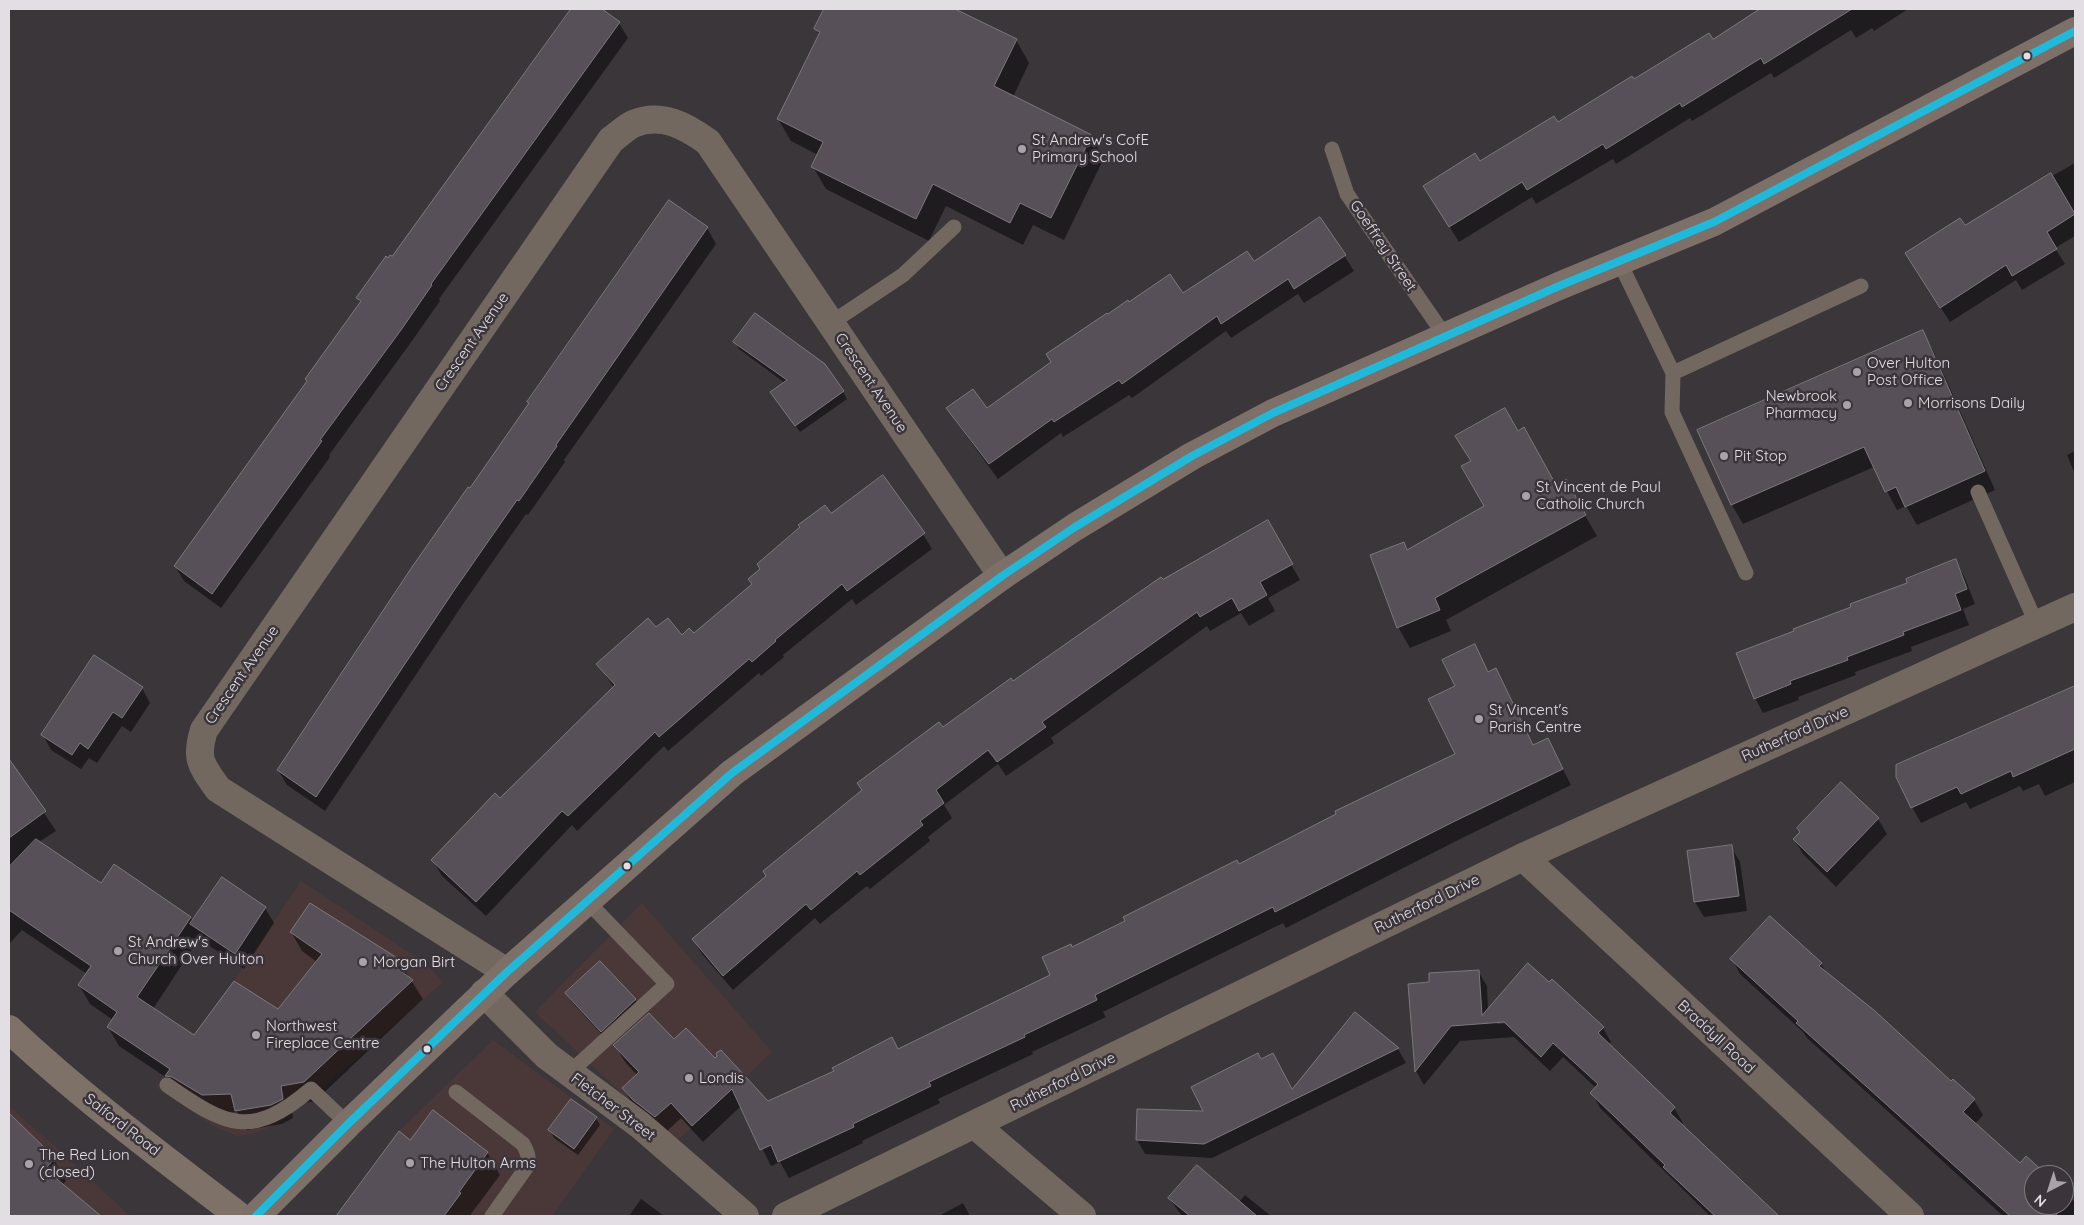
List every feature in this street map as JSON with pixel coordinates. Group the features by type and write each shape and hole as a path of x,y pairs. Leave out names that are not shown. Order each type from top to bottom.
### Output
{"highway":[{"path":"256,1216 348,1124 507,972 732,773 1002,576 1075,527 1192,456 1273,413 1559,286 1714,222 2075,31"}],"main road":[{"name":"Salford Road","path":"9,1029 54,1071 108,1115 239,1216"}],"street":[{"name":"Crescent Avenue","path":"507,972 218,789 203,768 198,748 204,730 611,140 633,124 660,119 688,127 708,142 1002,576"},
{"name":"Rutherford Drive","path":"786,1216 1523,857 2075,607"},
{"name":"Braddyll Road","path":"1523,857 1910,1216"},
{"name":"Fletcher Street","path":"484,994 547,1056 640,1125 745,1216"},
{"path":"975,1125 1082,1216"}],"lane":[{"name":"Goeffrey Street","path":"1332,149 1347,194 1445,336"},
{"path":"831,323 903,275 954,227"},
{"path":"1620,262 1673,373 1672,412 1746,573"},
{"path":"1673,373 1861,286"},
{"path":"1978,492 2037,624"},
{"path":"570,1074 667,984 588,901"},
{"path":"167,1086 204,1111 229,1122 249,1123 269,1118 291,1106 312,1089 348,1124"},
{"path":"456,1092 523,1144 528,1152 529,1161 526,1168 492,1216"}],"shaded area":[{"path":"301,881 424,962 443,982 299,1109 273,1126 254,1134 237,1136 213,1126 156,1087 234,981"},
{"path":"642,903 772,1052 675,1143 535,1012"},
{"path":"493,1040 614,1129 552,1216 342,1216 338,1213 399,1131"},
{"name":"The Red Lion (closed)","path":"9,1106 59,1150 130,1216 9,1216"}],"building":[{"path":"571,9 602,9 620,22 431,284 401,330 320,440 322,441 212,594 174,566 307,381 305,379 361,301 356,298 386,256 388,258 390,255 392,256"},
{"path":"824,9 955,9 1017,39 994,86 1092,135 1051,218 1020,203 1010,223 933,184 916,219 811,167 823,142 777,119 820,32 814,29"},
{"path":"1760,9 1852,9 1764,64 1761,58 1682,107 1680,103 1606,149 1603,144 1527,190 1522,182 1449,227 1423,186 1475,153 1480,161 1554,116 1558,122 1632,76 1634,79 1709,33 1713,39"},
{"path":"2051,173 2075,214 2047,232 2057,249 2012,276 2006,265 1940,308 1905,253 1960,218 1965,225"},
{"path":"669,200 708,227 519,501 517,500 455,589 316,797 277,770 412,567 468,487 470,488 529,403 527,402"},
{"path":"1320,217 1346,255 1294,289 1288,279 1221,324 1217,316 1122,384 1119,380 1054,422 1052,419 989,464 946,408 973,389 987,408 1051,362 1046,354 1170,274 1183,293 1247,251 1254,261"},
{"path":"755,313 825,364 844,391 795,426 770,392 787,380 733,342"},
{"path":"1923,330 1985,471 1905,507 1896,487 1885,492 1864,447 1731,505 1697,430"},
{"name":"St Vincent de Paul Catholic Church","path":"1505,408 1518,431 1524,427 1556,485 1566,479 1586,515 1435,598 1440,610 1397,628 1370,555 1404,542 1407,550 1484,506 1461,466 1471,461 1455,436"},
{"path":"883,475 925,533 847,591 842,584 775,640 752,662 749,659 659,737 655,732 568,816 562,811 476,902 431,860 495,793 500,798 615,685 596,664 648,618 656,627 668,618 682,635 689,628 694,633 752,584 748,579 760,569 757,564 800,527 798,525 825,505 831,513"},
{"path":"1268,520 1293,564 1260,582 1267,595 1239,611 1232,598 1200,617 1197,612 1042,722 1046,727 997,762 988,750 936,790 944,803 920,821 923,825 860,875 857,871 811,910 806,904 723,976 692,939 766,876 763,871 862,790 857,783 939,722 943,727 1011,678 1013,681 1161,577 1163,579"},
{"path":"1956,559 1967,589 1955,594 1961,610 1903,632 1904,635 1847,657 1848,660 1790,681 1791,684 1754,699 1736,653 1851,607 1850,604 1907,583 1906,579"},
{"path":"1475,644 1488,672 1496,668 1533,745 1548,738 1563,769 1275,912 1273,907 1095,995 1097,1000 1024,1035 1025,1037 929,1082 931,1086 853,1124 854,1127 778,1162 771,1145 760,1150 732,1089 692,1126 671,1103 655,1117 633,1100 622,1088 639,1072 613,1045 649,1013 674,1039 686,1028 715,1058 717,1056 716,1053 721,1050 768,1101 834,1071 832,1068 892,1037 898,1049 1050,975 1042,957 1071,944 1072,947 1125,921 1123,917 1237,860 1239,864 1336,814 1335,811 1455,754 1428,699 1455,686 1442,660"},
{"path":"94,655 143,687 122,718 113,712 88,749 80,743 72,755 41,735"},
{"path":"2075,686 2075,749 2013,777 2011,771 1961,794 1957,787 1911,808 1896,777 1896,765"},
{"path":"9,759 46,811 9,838"},
{"path":"1841,782 1879,818 1827,872 1793,839 1800,832 1797,828"},
{"path":"36,839 101,883 114,864 191,917 137,997 194,1035 234,981 278,1009 322,954 290,932 310,903 399,959 394,966 413,980 304,1082 281,1086 283,1099 271,1105 235,1111 231,1094 202,1095 172,1077 165,1076 170,1069 107,1027 117,1012 78,985 91,966 9,910 9,867"},
{"path":"1732,845 1739,896 1694,902 1687,851"},
{"path":"222,877 266,907 235,954 190,924"},
{"path":"1770,916 1822,963 1819,966 1875,1011 1951,1081 1953,1079 1975,1099 1963,1112 2020,1163 2026,1156 2036,1165 2024,1165 2024,1215 2056,1215 2010,1216 1796,1023 1798,1021 1730,959"},
{"path":"600,961 636,999 601,1032 565,993"},
{"path":"1528,963 1549,982 1552,979 1604,1027 1598,1033 1675,1107 1670,1113 1779,1216 1715,1216 1663,1167 1665,1165 1590,1093 1598,1084 1553,1043 1541,1057 1504,1022 1451,1026 1415,1072 1408,984 1429,982 1429,973 1479,970 1482,1015"},
{"path":"1355,1012 1399,1048 1204,1144 1136,1140 1137,1109 1203,1111 1191,1087 1258,1053 1261,1059 1273,1053 1292,1089"},
{"path":"571,1099 597,1117 574,1149 548,1130"},
{"name":"The Hulton Arms","path":"433,1110 488,1152 444,1216 336,1216 399,1131 410,1140"},
{"name":"The Red Lion (closed)","path":"9,1113 55,1158 45,1169 101,1216 9,1216"},
{"path":"1197,1165 1257,1216 1190,1216 1168,1198"}],"transit line":[{"path":"256,1216 348,1124 507,972 732,773 1002,576 1075,527 1192,456 1273,413 1559,286 1714,222 2075,31"}],"place":[{"name":"St Andrew's CofE Primary School","path":"1022,149"},
{"name":"Over Hulton Post Office","path":"1857,372"},
{"name":"Morrisons Daily","path":"1908,403"},
{"name":"Newbrook Pharmacy","path":"1847,405"},
{"name":"Pit Stop","path":"1724,456"},
{"name":"St Vincent de Paul Catholic Church","path":"1526,496"},
{"name":"St Vincent's Parish Centre","path":"1479,719"},
{"name":"St Andrew's Church Over Hulton","path":"118,951"},
{"name":"Morgan Birt","path":"363,962"},
{"name":"Northwest Fireplace Centre","path":"256,1035"},
{"name":"Londis","path":"689,1078"},
{"name":"The Hulton Arms","path":"410,1163"},
{"name":"The Red Lion (closed)","path":"29,1164"}]}
